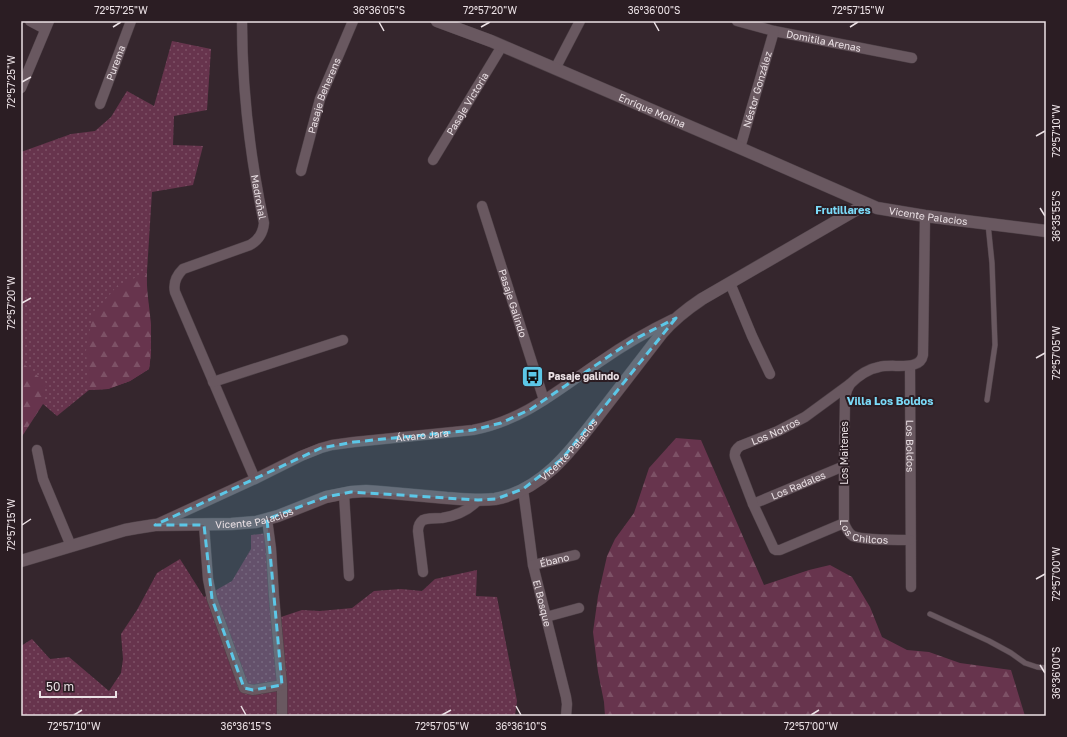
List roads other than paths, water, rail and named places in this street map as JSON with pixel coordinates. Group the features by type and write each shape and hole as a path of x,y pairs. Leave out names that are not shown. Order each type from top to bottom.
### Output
{"main road":[{"name":"Enrique Molina","path":"437,21 479,36 866,204"},
{"name":"Vicente Palacios","path":"21,561 136,528 155,525 243,524 267,519 316,500 344,494 366,492 478,500 496,499 508,496 541,478 562,459 593,422 662,333 676,318 691,306 866,204 877,208 925,216 1046,231"}],"street":[{"path":"21,88 25,64 47,25 30,21"},
{"name":"Purema","path":"100,104 131,21"},
{"name":"Madroñal","path":"242,21 246,102 255,180 264,223 263,228 260,237 254,243 183,270 176,278 174,292 254,480"},
{"name":"Pasaje Beherens","path":"301,171 320,99 353,21"},
{"path":"555,69 580,21"},
{"name":"Domitila Arenas","path":"737,21 774,31 912,58"},
{"name":"Néstor González","path":"740,148 774,31"},
{"name":"Pasaje Victoria","path":"433,160 502,46"},
{"name":"Pasaje Galindo","path":"482,206 544,400"},
{"path":"910,366 919,363 923,355 925,216"},
{"path":"730,283 770,374"},
{"name":"Álvaro Jara","path":"155,525 254,480 301,456 332,445 473,430 487,427 516,416 544,400 633,340 676,318"},
{"path":"213,382 343,340"},
{"name":"Los Notros","path":"776,550 773,547 753,504 735,457 734,454 737,448 805,417 866,372 878,367 890,365 910,366"},
{"name":"Los Boldos","path":"910,366 911,587"},
{"name":"Los Maitenes","path":"844,523 845,398 850,384"},
{"path":"37,450 43,479 71,546"},
{"name":"Los Radales","path":"753,504 844,466"},
{"name":"El Bosque","path":"523,489 533,565 566,698 566,716"},
{"path":"344,494 349,576"},
{"path":"423,572 418,531 420,522 427,519 444,518 462,512 478,500"},
{"path":"267,519 271,549 282,685 282,716"},
{"name":"Los Chilcos","path":"776,550 780,550 844,523 847,530 858,538 910,540"},
{"path":"204,525 208,580 212,599 244,688 253,690 282,685"},
{"name":"Ébano","path":"533,565 575,555"},
{"path":"546,617 578,608"}],"lane":[{"path":"987,400 995,345 992,263 988,224"},
{"path":"930,614 989,640 1025,663 1046,668"}],"place":[{"name":"Pasaje galindo","path":"532,376"}],"district":[{"name":"Frutillares","path":"843,209"},
{"name":"Villa Los Boldos","path":"890,400"}]}
